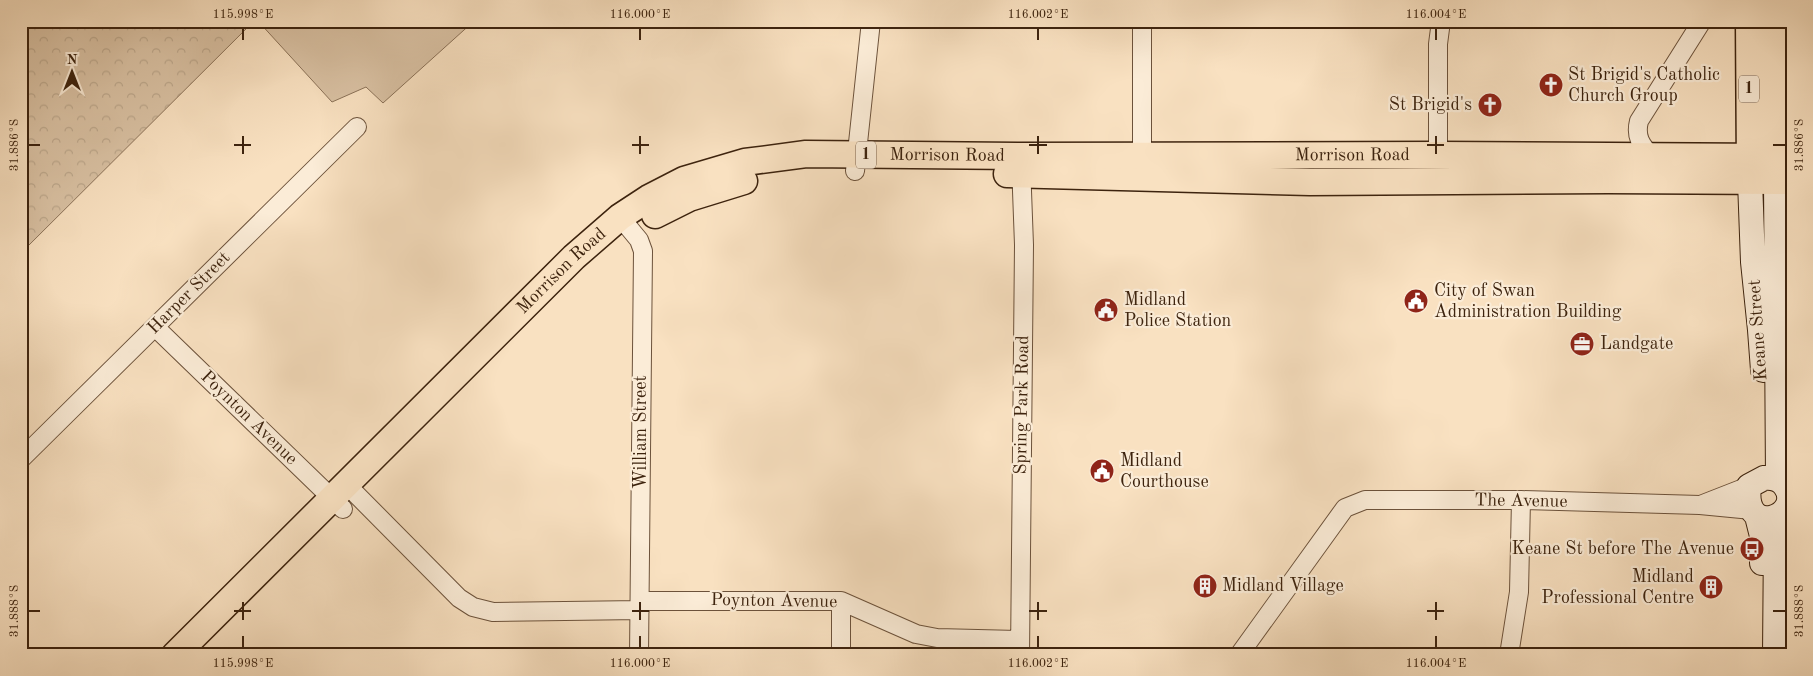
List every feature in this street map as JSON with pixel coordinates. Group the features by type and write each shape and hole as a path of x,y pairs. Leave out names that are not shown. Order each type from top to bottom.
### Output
{"main road":[{"name":"1","path":"1749,21 1772,169"},
{"name":"1","path":"1772,169 1775,21"},
{"name":"Morrison Road","path":"174,655 586,271 626,223 656,214 689,198 747,180 856,163 1142,166 1438,155 1652,157 1772,169"},
{"name":"Morrison Road","path":"1142,166 1310,182 1608,180 1772,169"},
{"name":"Morrison Road","path":"197,655 345,496"}],"street":[{"path":"856,163 871,21"},
{"path":"1142,21 1142,166"},
{"path":"1438,155 1438,44 1441,21"},
{"path":"1652,157 1639,141 1636,131 1638,121 1702,21"},
{"name":"Harper Street","path":"21,459 357,127"},
{"name":"Spring Park Road","path":"1020,647 1024,244 1021,165"},
{"name":"Keane Street","path":"1772,169 1753,262 1763,360 1763,463 1778,495 1774,655"},
{"name":"William Street","path":"626,223 639,240 643,251 639,655"},
{"name":"Poynton Avenue","path":"155,327 459,598 473,607 493,612 640,605 841,601 916,634 1020,647"},
{"path":"1754,513 1769,519 1778,495"},
{"name":"The Avenue","path":"1700,505 1778,495"},
{"name":"The Avenue","path":"1239,655 1345,508 1365,500 1521,500 1700,505 1754,513"},
{"path":"1510,655 1519,592 1521,500"},
{"path":"1754,513 1762,536 1761,655"},
{"path":"841,601 841,655"}],"green space":[{"path":"39,21 254,21 21,253 21,26"},
{"path":"258,21 474,21 383,103 366,87 332,102"}],"place":[{"name":"St Brigid's Catholic Church Group","path":"1551,85"},
{"name":"St Brigid's","path":"1490,105"},
{"name":"City of Swan Administration Building","path":"1416,301"},
{"name":"Midland Police Station","path":"1106,310"},
{"name":"Landgate","path":"1582,344"},
{"name":"Midland Courthouse","path":"1102,471"},
{"name":"Keane St before The Avenue","path":"1752,549"},
{"name":"Midland Village","path":"1205,586"},
{"name":"Midland Professional Centre","path":"1711,587"}]}
